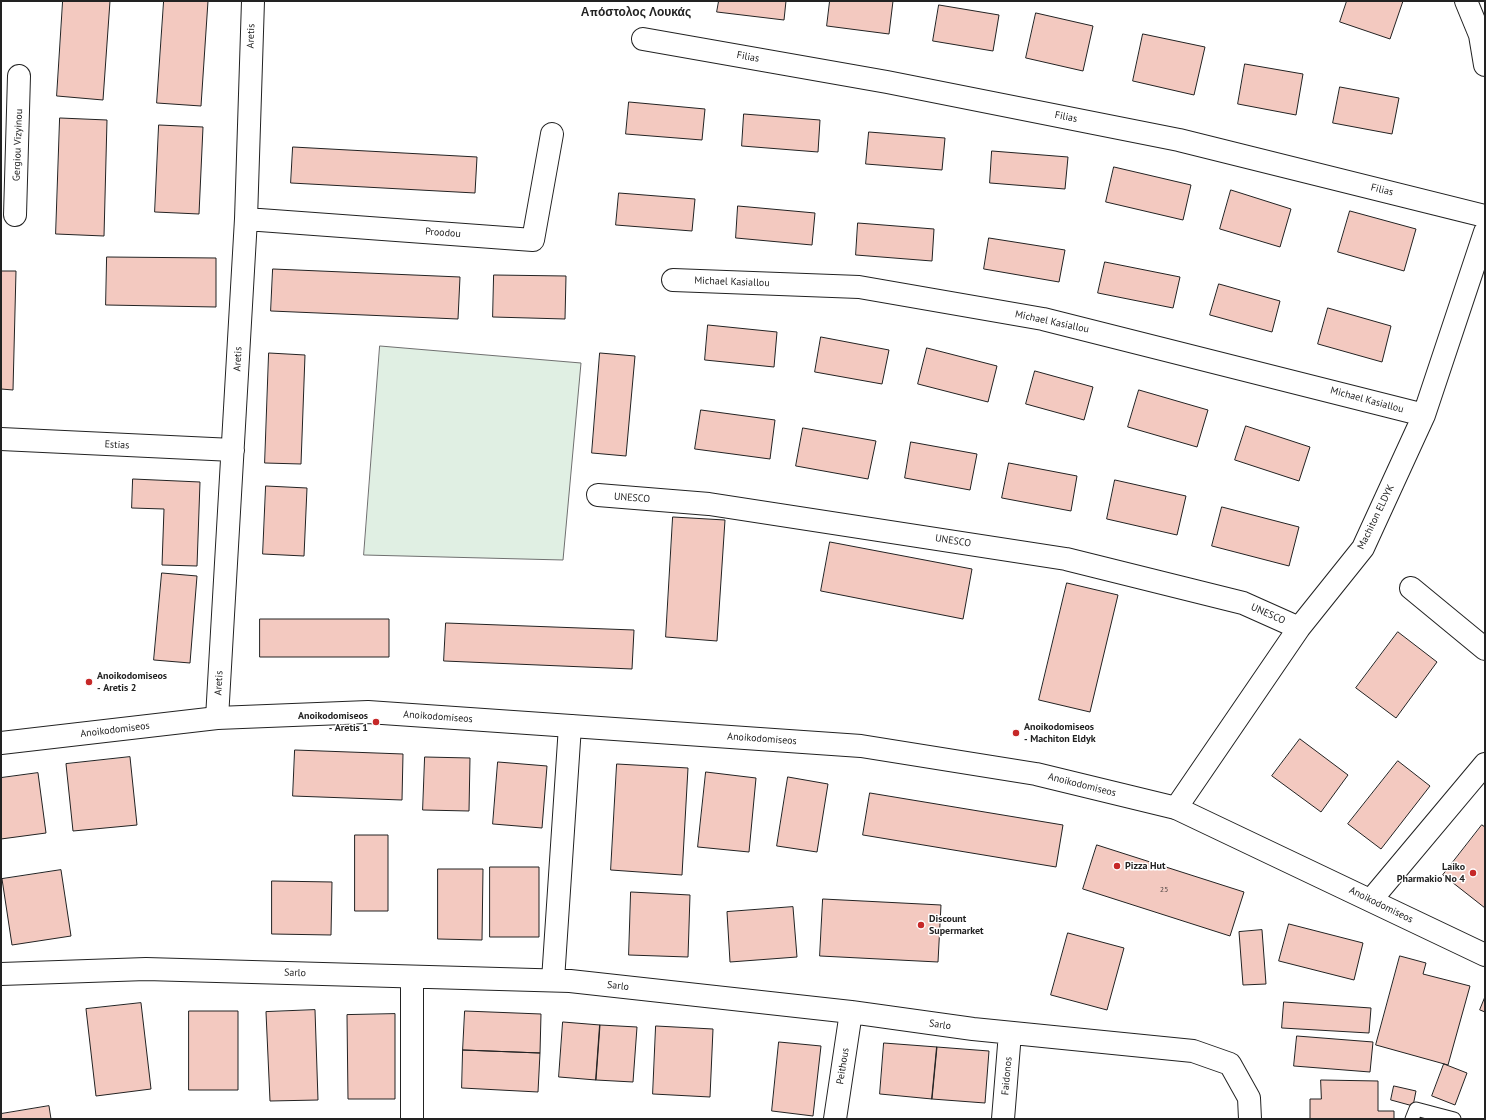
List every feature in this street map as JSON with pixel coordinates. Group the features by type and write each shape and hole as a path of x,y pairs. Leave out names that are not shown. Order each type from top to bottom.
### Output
{"street":[{"name":"Aretis","path":"217,718 246,219 252,1"},
{"path":"1466,1 1480,35 1485,65"},
{"name":"Filias","path":"642,39 887,82 1179,140 1485,216"},
{"name":"Gergiou Vizyinou","path":"15,215 10,139 19,76"},
{"name":"Proodou","path":"246,219 533,240 552,134"},
{"name":"Machiton ELDYK","path":"1176,808 1299,628 1363,548 1424,415 1477,284 1485,232"},
{"name":"Michael Kasiallou","path":"673,280 859,287 1043,319 1424,415"},
{"name":"Estias","path":"1,439 232,450"},
{"name":"UNESCO","path":"598,495 709,504 1066,559 1243,603 1299,628"},
{"path":"1411,588 1485,649"},
{"name":"Anoikodomiseos","path":"1,743 217,718 368,712 861,746 1036,774 1176,808 1485,955"},
{"path":"553,980 570,726"},
{"path":"1371,900 1485,764"},
{"name":"Sarlo","path":"1,974 146,969 553,980 851,1012 1010,1033 1193,1051 1230,1064 1249,1098 1250,1119"},
{"path":"412,977 412,1119"},
{"name":"Peithous","path":"834,1119 851,1012"},
{"name":"Faidonos","path":"1003,1119 1010,1033"}],"lane":[{"path":"1412,1119 1416,1109 1454,1119"}],"green space":[{"path":"380,346 581,363 563,560 364,555"}],"building":[{"path":"63,1 110,1 103,100 57,96"},
{"path":"164,1 208,1 201,106 157,103"},
{"path":"719,1 786,1 784,20 717,12"},
{"path":"830,1 893,1 889,34 827,26"},
{"path":"1347,1 1403,1 1390,39 1340,22"},
{"path":"939,5 999,15 993,51 933,41"},
{"path":"1036,13 1093,26 1083,71 1026,58"},
{"path":"1143,34 1205,47 1194,95 1133,81"},
{"path":"1245,64 1303,74 1296,115 1238,104"},
{"path":"1340,87 1399,98 1392,134 1333,123"},
{"path":"629,102 705,109 702,140 626,134"},
{"path":"744,114 820,120 818,152 742,146"},
{"path":"60,118 107,120 104,236 56,234"},
{"path":"159,125 203,127 199,214 155,212"},
{"path":"869,132 945,138 942,170 866,164"},
{"path":"293,147 477,157 475,193 291,183"},
{"path":"992,151 1068,157 1065,189 990,183"},
{"path":"1114,167 1191,185 1183,220 1106,202"},
{"path":"1231,190 1291,209 1280,247 1220,229"},
{"path":"619,193 695,199 692,231 616,225"},
{"path":"738,206 815,213 812,245 736,238"},
{"path":"1350,211 1416,229 1404,271 1338,252"},
{"path":"858,223 934,229 932,261 856,255"},
{"path":"989,238 1065,250 1059,282 984,269"},
{"path":"107,257 216,258 216,307 106,305"},
{"path":"1105,262 1180,277 1173,308 1098,293"},
{"path":"273,269 460,277 458,319 271,311"},
{"path":"1,271 16,271 13,390 1,389"},
{"path":"494,275 566,276 565,319 493,317"},
{"path":"1219,284 1280,301 1272,332 1210,315"},
{"path":"1328,308 1391,326 1382,362 1318,344"},
{"path":"708,325 777,332 774,367 705,360"},
{"path":"821,337 889,350 882,384 815,372"},
{"path":"927,348 997,366 988,402 918,384"},
{"path":"269,353 305,355 301,464 265,463"},
{"path":"600,353 635,356 626,456 592,453"},
{"path":"1035,371 1093,387 1084,420 1026,404"},
{"path":"1139,390 1208,410 1197,447 1128,427"},
{"path":"701,410 775,420 770,459 695,449"},
{"path":"1246,426 1310,447 1299,481 1235,460"},
{"path":"803,428 876,441 868,479 796,466"},
{"path":"911,442 977,454 970,490 905,478"},
{"path":"1009,463 1077,476 1071,511 1002,498"},
{"path":"133,479 200,482 197,566 162,565 164,509 132,508"},
{"path":"1115,480 1186,496 1177,535 1107,519"},
{"path":"266,486 307,488 304,556 263,554"},
{"path":"1222,507 1299,527 1289,566 1212,546"},
{"path":"673,517 725,520 717,641 666,637"},
{"path":"830,542 972,569 963,619 821,591"},
{"path":"162,573 197,576 190,663 154,660"},
{"path":"1067,583 1118,595 1090,712 1039,700"},
{"path":"260,619 389,619 389,657 260,657"},
{"path":"446,623 634,630 632,669 444,661"},
{"path":"1398,632 1437,662 1396,718 1356,688"},
{"path":"1300,739 1348,775 1321,812 1272,776"},
{"path":"295,750 403,754 402,800 293,796"},
{"path":"130,757 137,825 73,831 66,764"},
{"path":"425,757 470,758 469,811 423,810"},
{"path":"1398,761 1430,786 1381,849 1348,824"},
{"path":"498,762 547,766 542,828 493,824"},
{"path":"617,764 688,768 682,875 611,870"},
{"path":"706,772 756,778 749,852 698,847"},
{"path":"38,773 46,833 1,839 1,778"},
{"path":"788,777 828,784 817,852 777,846"},
{"path":"870,793 1063,825 1056,867 863,835"},
{"path":"1482,825 1485,827 1485,908 1443,875"},
{"path":"355,835 388,835 388,911 355,911"},
{"path":"1097,845 1244,892 1230,936 1083,889"},
{"path":"490,867 539,867 539,937 490,937"},
{"path":"438,869 483,869 482,940 438,939"},
{"path":"61,870 71,936 12,945 2,879"},
{"path":"272,881 332,882 331,935 272,934"},
{"path":"631,892 690,895 688,957 629,955"},
{"path":"823,899 941,905 938,962 820,956"},
{"path":"793,907 797,957 730,962 727,912"},
{"path":"1289,924 1363,943 1354,980 1279,961"},
{"path":"1262,930 1266,984 1243,985 1239,932"},
{"path":"1068,933 1124,948 1107,1010 1051,995"},
{"path":"1400,956 1426,963 1423,974 1470,986 1448,1065 1376,1045"},
{"path":"1485,997 1485,1012 1480,1010"},
{"path":"1284,1002 1371,1008 1369,1033 1282,1028"},
{"path":"141,1003 151,1089 96,1096 86,1009"},
{"path":"315,1010 318,1100 270,1101 266,1012"},
{"path":"189,1011 238,1011 238,1090 189,1090"},
{"path":"465,1011 541,1014 540,1053 463,1050"},
{"path":"395,1014 395,1099 348,1099 347,1015"},
{"path":"563,1022 600,1025 596,1080 559,1077"},
{"path":"600,1025 637,1027 633,1082 596,1080"},
{"path":"656,1026 713,1029 710,1097 653,1094"},
{"path":"1297,1036 1373,1042 1370,1072 1294,1066"},
{"path":"779,1042 821,1046 813,1116 772,1111"},
{"path":"884,1043 937,1047 932,1099 880,1094"},
{"path":"937,1047 989,1051 985,1103 932,1099"},
{"path":"463,1050 540,1053 538,1092 462,1088"},
{"path":"1444,1064 1467,1073 1455,1105 1432,1096"},
{"path":"1321,1080 1378,1081 1378,1111 1394,1111 1394,1119 1310,1119 1310,1099 1321,1099"},
{"path":"1394,1086 1416,1091 1413,1106 1391,1100"},
{"path":"49,1106 51,1119 1,1119 1,1114"}],"place":[{"name":"Anoikodomiseos - Aretis 2","path":"89,682"},
{"name":"Anoikodomiseos - Aretis 1","path":"376,722"},
{"name":"Anoikodomiseos - Machiton Eldyk","path":"1016,733"},
{"name":"Pizza Hut","path":"1117,866"},
{"name":"Laiko Pharmakio No 4","path":"1473,873"},
{"name":"Discount Supermarket","path":"921,925"}],"district":[{"name":"Απόστολος Λουκάς","path":"636,13"}]}
